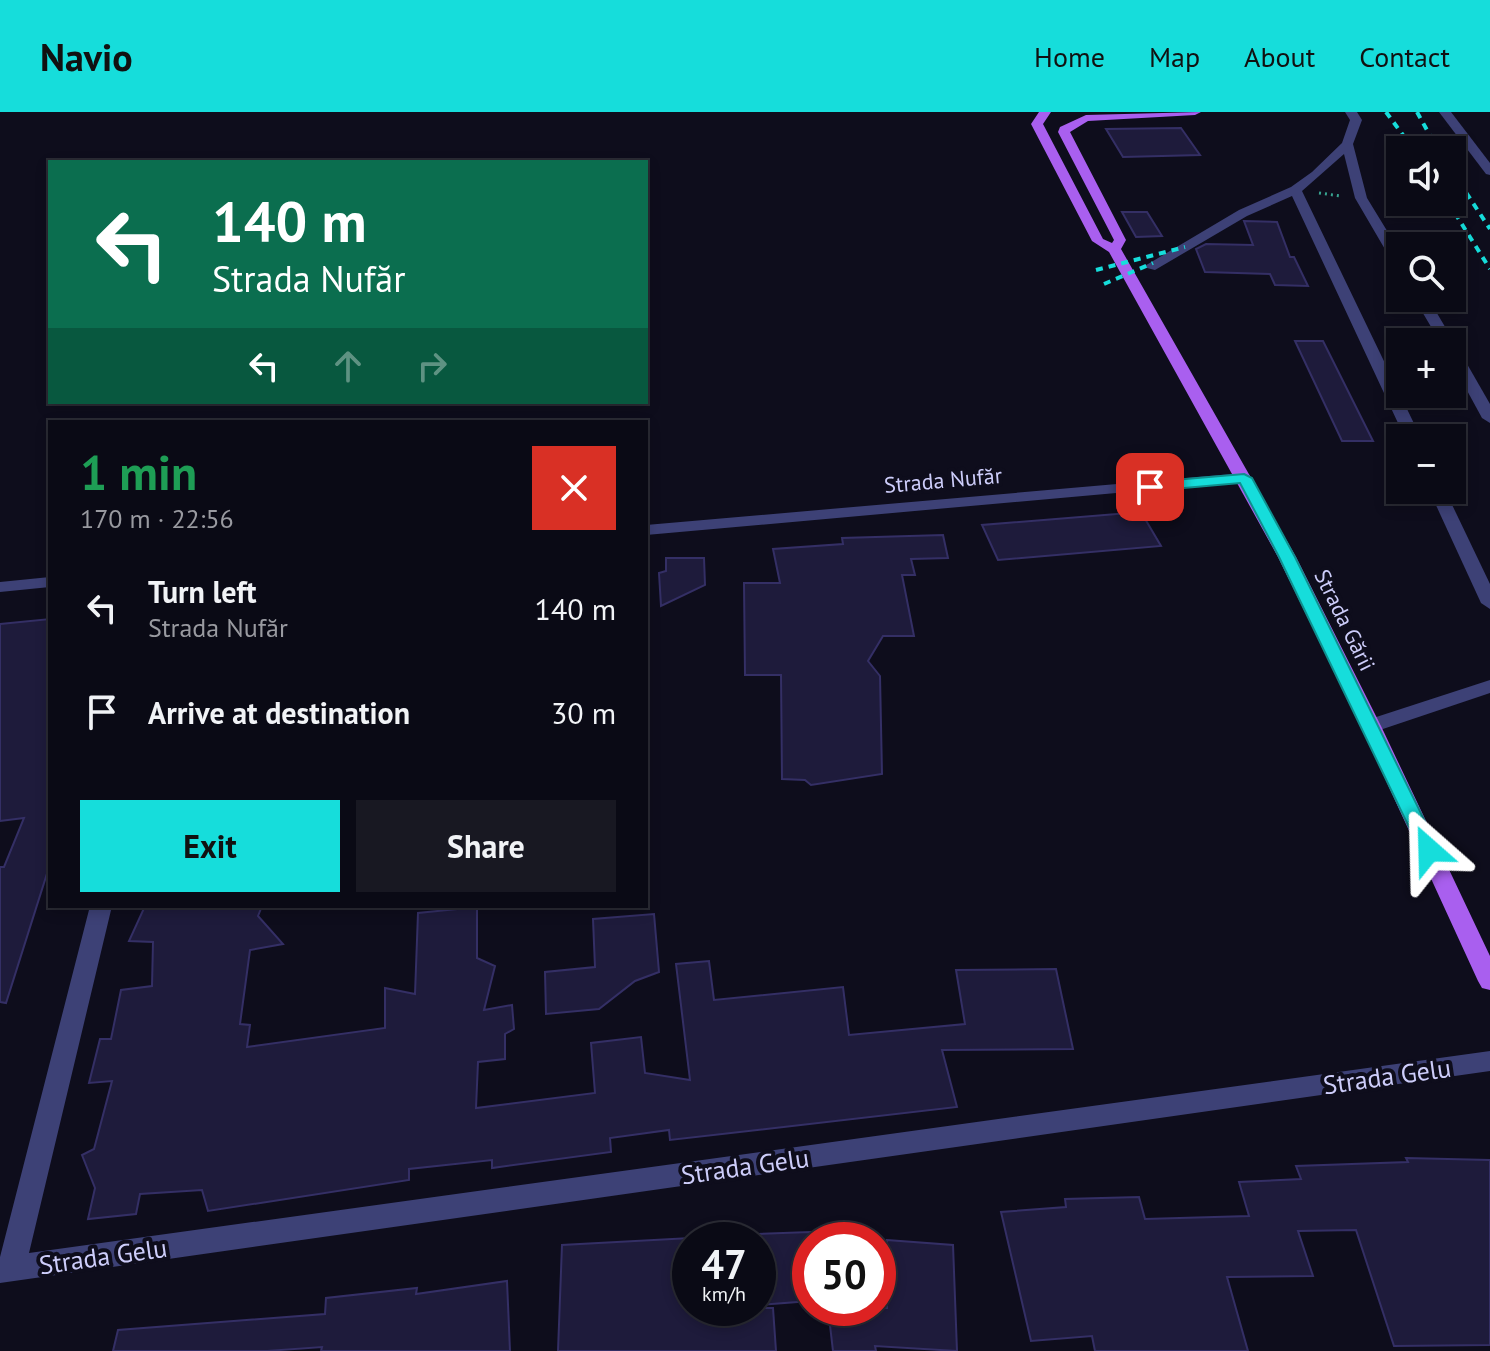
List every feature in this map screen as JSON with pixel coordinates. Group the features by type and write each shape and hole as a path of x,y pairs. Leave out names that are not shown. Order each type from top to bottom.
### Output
{"main road":[{"name":"Strada Gării","path":"1045,112 1037,124 1098,241 1114,249 1287,557 1371,726 1490,981"},
{"name":"Strada Gării","path":"1114,249 1120,240 1064,132 1070,123 1086,118 1195,112"}],"street":[{"path":"1150,267 1243,213 1295,190 1316,175 1347,144 1356,120 1351,112"},
{"path":"1445,112 1490,171"},
{"path":"1347,144 1361,198 1386,240"},
{"path":"1295,190 1406,424"},
{"path":"1466,375 1490,418"},
{"name":"Strada Nufăr","path":"648,530 1244,478"},
{"path":"1444,504 1490,603"},
{"path":"0,587 48,582"},
{"path":"1371,726 1490,686"},
{"path":"6,1270 100,908"},
{"name":"Strada Gelu","path":"6,1270 1490,1061"}],"path":[{"path":"1295,190 1361,198"}],"building":[{"path":"1181,128 1200,155 1123,157 1106,129"},
{"path":"1122,212 1147,212 1162,236 1136,237"},
{"path":"1244,221 1277,222 1290,257 1294,257 1308,286 1275,285 1270,274 1205,272 1196,249 1206,244 1253,245"},
{"path":"1295,341 1323,341 1373,441 1342,441"},
{"path":"1141,512 1161,546 998,560 982,525"},
{"path":"943,535 948,558 911,559 915,575 902,575 914,636 883,636 868,661 880,676 882,774 811,785 805,780 782,779 781,675 745,675 744,583 780,583 773,549 843,544 842,538"},
{"path":"666,558 704,558 705,585 661,606 659,573 666,571"},
{"path":"48,619 48,870 6,1003 0,1002 0,867 4,867 24,818 0,821 0,624"},
{"path":"144,908 261,908 258,916 283,944 250,950 240,1024 250,1025 247,1047 385,1028 385,988 415,994 418,913 477,908 477,958 495,966 484,1010 512,1005 514,1029 505,1034 505,1059 478,1062 476,1108 595,1093 591,1043 641,1037 645,1073 690,1080 676,964 709,961 714,1000 843,987 849,1035 965,1024 956,970 1056,969 1073,1049 942,1050 957,1107 670,1140 669,1130 610,1138 611,1152 492,1168 492,1160 409,1169 409,1180 208,1211 202,1190 140,1194 136,1214 88,1219 95,1188 82,1155 94,1149 112,1081 89,1083 100,1039 111,1039 121,990 152,986 153,942 129,941"},
{"path":"654,914 659,972 635,981 599,1009 546,1014 545,972 595,967 593,919"},
{"path":"1406,1158 1490,1160 1490,1345 1394,1346 1356,1230 1298,1231 1313,1276 1227,1277 1248,1351 1095,1351 1092,1336 1031,1341 1001,1212 1066,1207 1065,1199 1139,1197 1145,1219 1249,1216 1239,1182 1301,1179 1296,1166 1408,1162"},
{"path":"776,1233 792,1233 792,1302 776,1304"},
{"path":"672,1239 672,1326 774,1326 776,1351 558,1351 562,1245"},
{"path":"896,1241 953,1245 957,1351 875,1346 876,1351 833,1351 830,1326 896,1326"},
{"path":"507,1281 510,1351 321,1351 322,1347 267,1351 113,1351 118,1330 325,1314 326,1298 417,1288 416,1294"}],"railway":[{"path":"1386,112 1404,136"},
{"path":"1417,112 1430,136"},
{"path":"1466,192 1490,229"},
{"path":"1457,216 1490,269"},
{"path":"1096,270 1185,247"},
{"path":"1104,284 1153,263"}],"route":[{"path":"1150,487 1244,478 1287,557 1429,850"}]}
